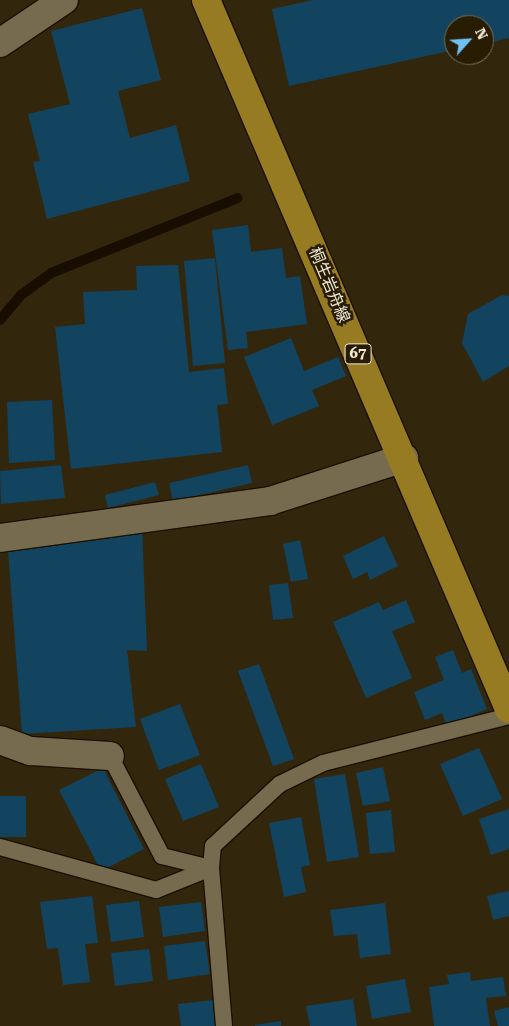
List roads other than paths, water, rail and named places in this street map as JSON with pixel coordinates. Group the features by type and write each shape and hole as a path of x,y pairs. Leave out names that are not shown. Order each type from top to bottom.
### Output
{"main road":[{"name":"桐生岩舟線","path":"206,0 404,458 509,709"}],"street":[{"path":"0,43 64,0"},
{"path":"0,538 270,501 404,458"},
{"path":"0,740 31,751 110,756"}],"lane":[{"path":"224,1026 211,868 213,846 280,784 323,763 509,716"},
{"path":"110,756 162,856 211,868"},
{"path":"0,847 156,890 211,868"}],"waterway":[{"path":"0,320 21,295 51,273 238,198"}]}
